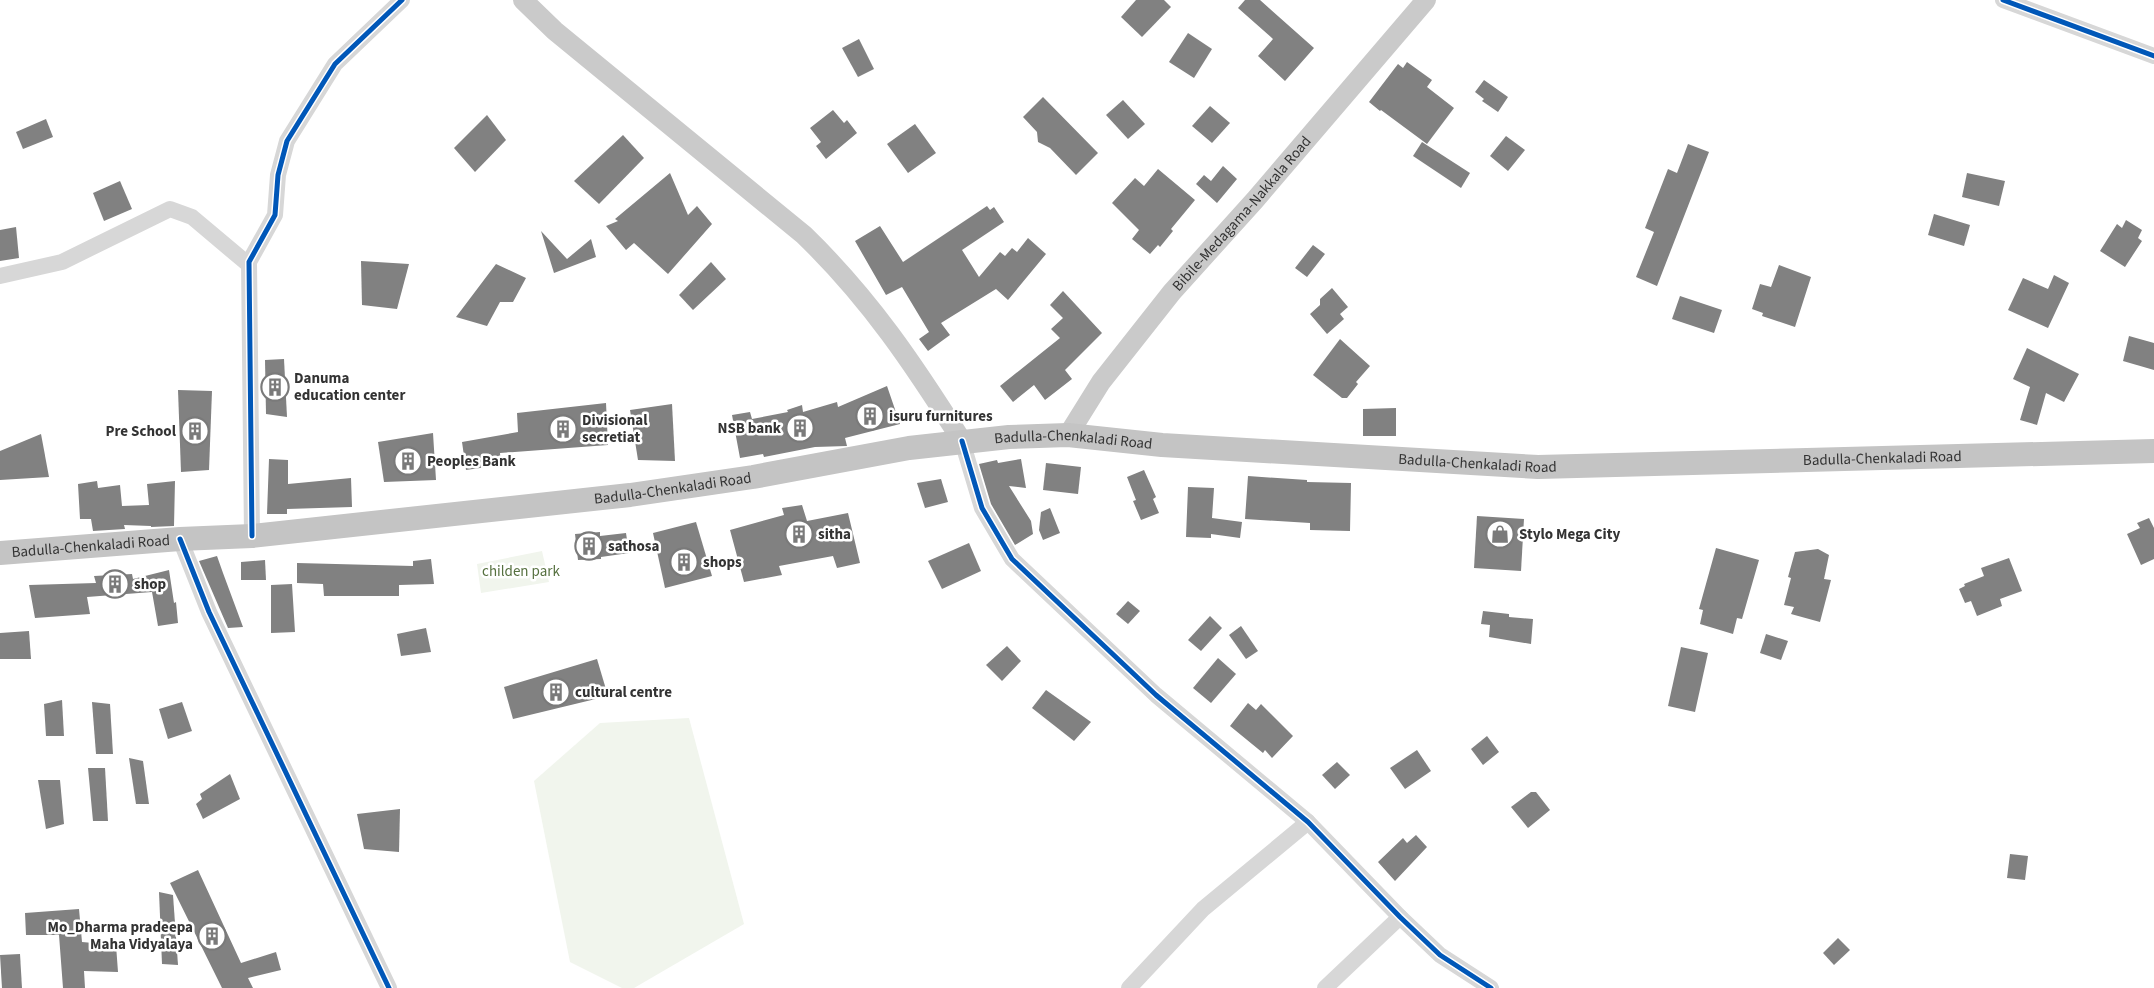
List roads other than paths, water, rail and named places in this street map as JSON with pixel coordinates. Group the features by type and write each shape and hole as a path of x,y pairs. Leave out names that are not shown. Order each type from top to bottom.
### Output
{"highway":[{"name":"Badulla-Chenkaladi Road","path":"0,553 180,539 252,536 630,495 962,441 1009,437 1068,435 1162,445 1538,466 2154,451"}],"main road":[{"path":"523,0 555,31 804,236 833,263 886,326 916,368 962,441"},
{"name":"Bibile-Medagama-Nakkala Road","path":"1068,435 1101,382 1166,299 1255,200 1426,0"}],"street":[{"path":"252,536 249,265 275,215 278,175 286,140 335,64 402,0"},
{"path":"2003,0 2154,56"},
{"path":"0,276 62,262 170,209 192,217 249,265"},
{"path":"962,441 982,508 1012,559 1156,695 1308,822 1400,917 1440,955 1491,988"},
{"path":"180,539 209,612 389,988"},
{"path":"1129,988 1202,909 1308,822"},
{"path":"1325,988 1400,917"}],"place":[{"name":"Danuma education center","path":"275,387"},
{"name":"isuru furnitures","path":"870,416"},
{"name":"NSB bank","path":"800,428"},
{"name":"Divisional secretiat","path":"563,429"},
{"name":"Pre School","path":"195,431"},
{"name":"Peoples Bank","path":"408,461"},
{"name":"sitha","path":"799,534"},
{"name":"Stylo Mega City","path":"1500,534"},
{"name":"sathosa","path":"589,546"},
{"name":"shops","path":"684,562"},
{"name":"shop","path":"115,584"},
{"name":"cultural centre","path":"556,692"},
{"name":"Mo_Dharma pradeepa Maha Vidyalaya","path":"212,936"}],"park label":[{"name":"childen park","path":"521,571"}]}
